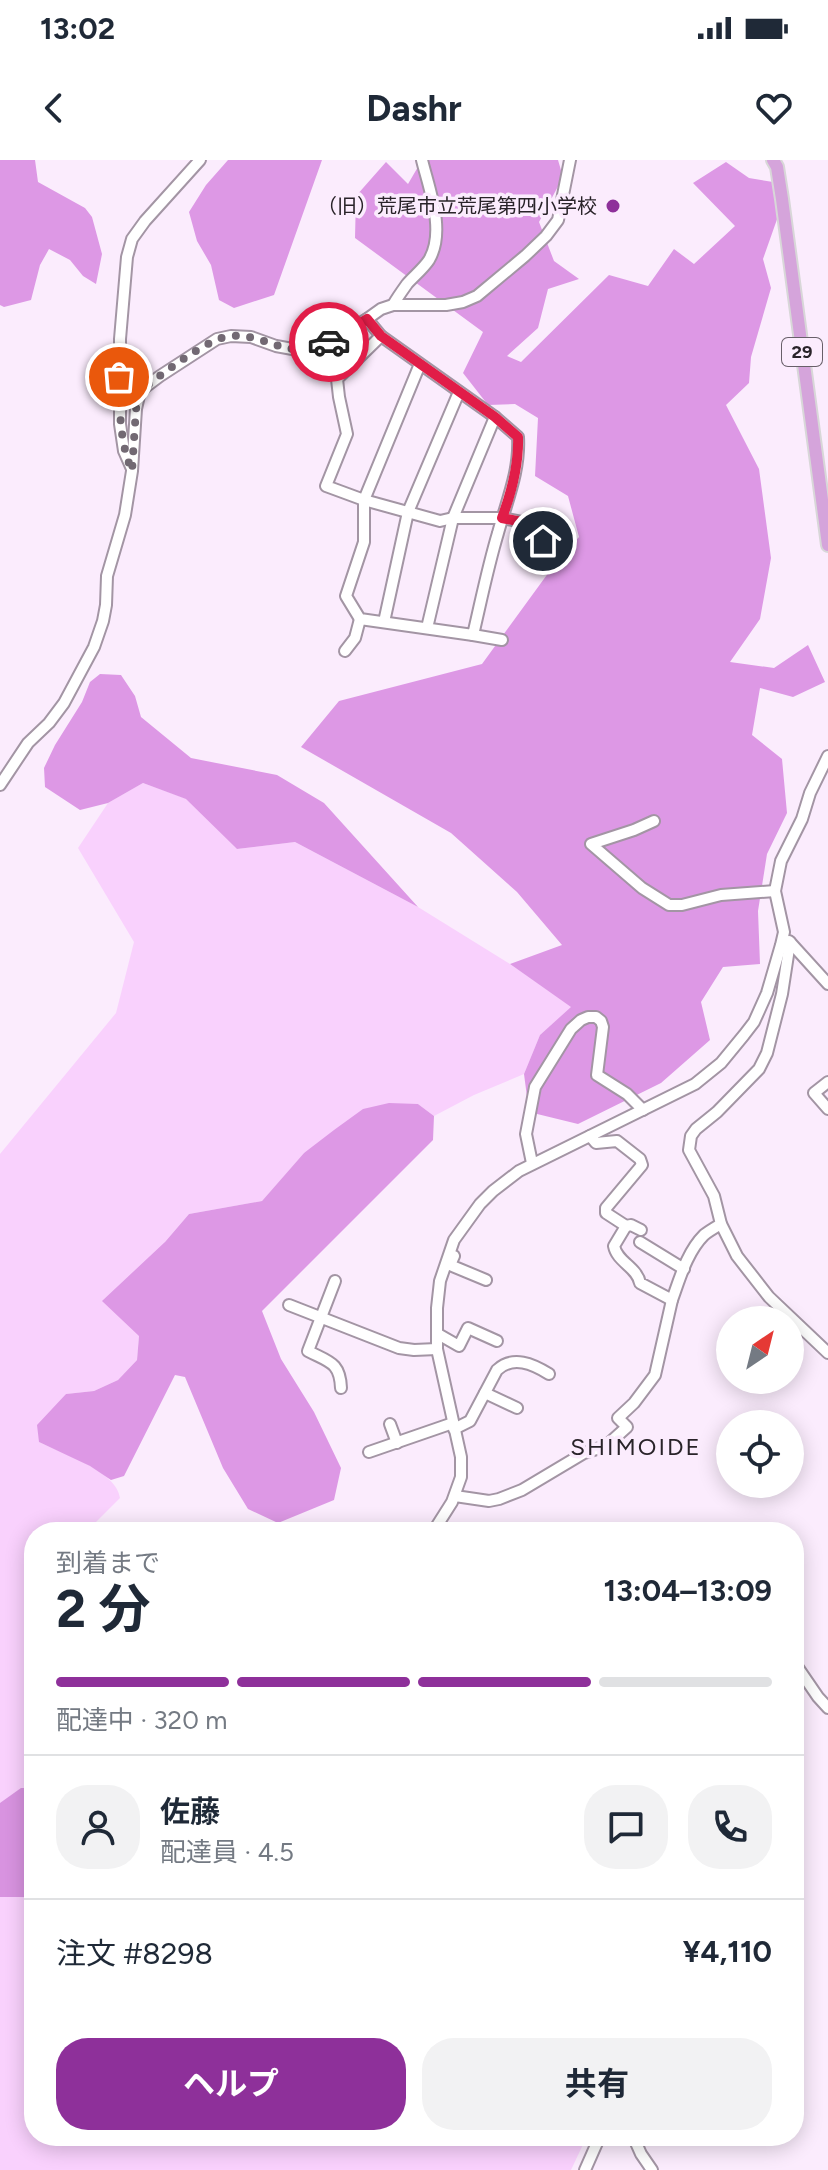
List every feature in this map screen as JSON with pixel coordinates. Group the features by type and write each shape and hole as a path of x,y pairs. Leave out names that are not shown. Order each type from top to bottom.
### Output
{"main road":[{"name":"29","path":"773,160 782,199 828,545"}],"street":[{"path":"132,471 124,451 120,424 120,339 127,257 132,239 145,221 200,160"},
{"path":"393,305 429,260 433,248 436,232 434,209 422,160"},
{"path":"0,785 28,743 64,703 94,647 103,621 111,558 125,515 140,391 217,339 251,337 298,350 321,346 381,309 393,305 446,305 477,296 546,236 558,220 570,160"},
{"path":"367,319 381,336 495,417 518,437 519,457 473,635"},
{"path":"381,336 337,379 347,434 326,486 440,521 502,518 542,526 545,532 543,541"},
{"path":"345,651 355,638 360,619 346,596 364,542 364,500 420,364"},
{"path":"384,622 408,512 459,392"},
{"path":"427,628 453,518 495,417"},
{"path":"360,619 502,640"},
{"path":"828,756 781,861 775,891 787,937 782,994 767,1053 759,1069 696,1129 689,1143 689,1150 714,1196 721,1224 737,1256 769,1297 828,1353"},
{"path":"654,821 591,844 642,888 669,905 682,905 721,895 775,891"},
{"path":"787,937 828,984"},
{"path":"439,1522 455,1496 461,1477 461,1457 437,1349 440,1281 454,1240 469,1217 493,1191 532,1163 695,1084 721,1063 754,1022 787,937"},
{"path":"532,1163 526,1134 535,1087 571,1029 588,1017 596,1017 603,1027 597,1075 627,1094 643,1110"},
{"path":"828,1082 814,1093 828,1109"},
{"path":"590,1136 596,1143 617,1141 640,1159 642,1165 606,1208 606,1213 626,1226 631,1225 684,1269"},
{"path":"469,1217 473,1223 459,1243 450,1265 486,1280"},
{"path":"455,1496 489,1501 499,1499 522,1490 584,1453 606,1446 617,1438 627,1427 618,1418 655,1375 672,1300 684,1269 705,1234 721,1224"},
{"path":"626,1226 614,1246 616,1254 639,1277 640,1283 672,1300"},
{"path":"335,1281 308,1351 340,1371 341,1388"},
{"path":"289,1305 399,1348 437,1349"},
{"path":"438,1334 459,1346 468,1328 497,1341"},
{"path":"369,1452 470,1421 502,1365 532,1363 549,1374"},
{"path":"485,1393 517,1408"},
{"path":"390,1424 397,1443"},
{"path":"804,1677 828,1708"},
{"path":"585,2170 596,2146"},
{"path":"637,2146 652,2170"}],"shaded area":[{"path":"0,160 35,160 38,182 85,208 92,217 102,254 96,284 83,276 70,260 49,249 40,265 31,300 4,307 0,305"},
{"path":"228,160 322,160 274,295 234,308 219,300 211,265 197,241 189,212 206,185"},
{"path":"422,160 558,160 563,177 539,222 554,261 579,279 548,289 538,328 507,356 521,362 609,275 648,286 674,249 694,264 735,226 693,183 726,162 749,178 773,182 781,208 763,259 771,288 751,357 749,383 726,405 759,469 771,558 760,619 730,662 774,668 808,645 825,682 793,697 760,688 752,735 782,759 787,813 767,854 758,911 760,964 723,967 701,1002 710,1040 661,1083 578,1124 529,1112 524,1074 540,1035 571,1007 510,964 562,945 517,892 451,833 301,747 339,701 482,664 557,561 579,537 568,496 535,476 538,418 515,404 488,405 463,373 483,332 355,238 356,196 386,162 408,184"},
{"path":"100,674 121,675 135,696 141,717 191,758 277,775 324,803 418,907 295,842 237,849 186,799 143,783 108,803 80,810 45,787 44,768 55,745 82,702 90,682"},
{"path":"143,783 187,799 237,849 295,842 418,907 572,1007 540,1035 524,1074 434,1116 418,1104 304,1153 262,1201 189,1214 165,1242 139,1336 137,1360 118,1380 94,1391 66,1394 39,1442 99,1471 117,1488 120,1498 96,1522 24,1522 24,2146 582,2146 571,2170 0,2170 0,1154 116,1013 134,942 78,848 108,803"},
{"path":"389,1103 418,1104 434,1116 433,1140 262,1311 281,1359 314,1412 341,1468 334,1500 280,1522 248,1509 223,1468 185,1377 175,1375 124,1476 111,1480 90,1466 39,1442 37,1425 66,1394 94,1391 118,1380 137,1360 139,1336 102,1301 165,1242 189,1214 262,1201 304,1153 363,1109"},
{"path":"24,1788 24,1897 0,1897 0,1803"}],"way so far":[{"path":"119,377 120,424 124,451 132,471 140,391 197,351 217,339 231,336 251,337 298,350 329,342"}],"place":[{"name":"（旧）荒尾市立荒尾第四小学校","path":"613,206"}],"district":[{"name":"SHIMOIDE","path":"636,1447"}],"route":[{"path":"329,342 367,319 381,336 495,417 518,437 519,457 502,518 542,526 545,532 543,541"}]}
